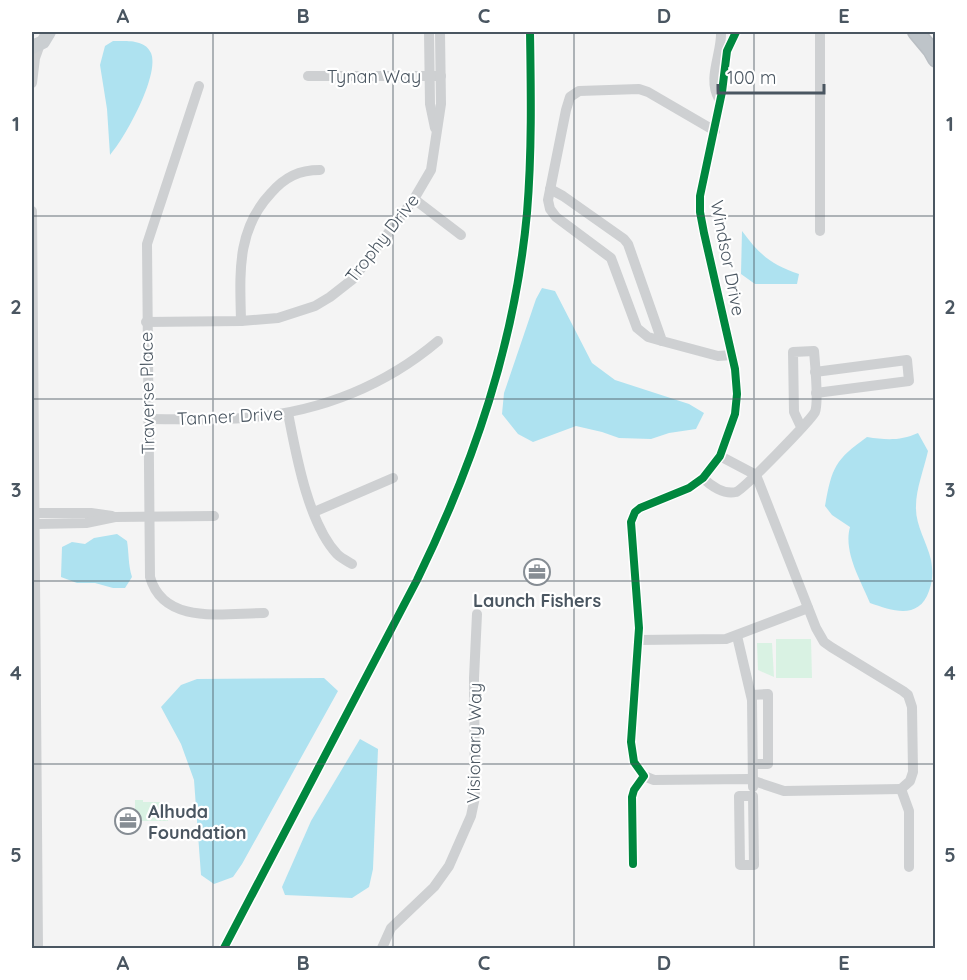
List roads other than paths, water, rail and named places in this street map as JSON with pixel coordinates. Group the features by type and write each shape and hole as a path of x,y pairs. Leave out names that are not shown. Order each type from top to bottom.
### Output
{"highway":[{"path":"916,32 936,59"}],"street":[{"name":"Trophy Drive","path":"147,322 262,321 288,316 306,310 330,297 353,279 414,199 431,170 441,104 429,32"},
{"name":"Trophy Drive","path":"435,76 440,32"},
{"name":"Windsor Drive","path":"719,100 715,93 714,74 721,32"},
{"name":"Windsor Drive","path":"703,478 720,456 731,428 736,403 736,377 732,355 700,212 703,179 715,131 727,51 736,32"},
{"path":"820,32 820,231"},
{"path":"32,83 35,58 44,38"},
{"name":"Tynan Way","path":"308,76 435,76"},
{"name":"Traverse Place","path":"199,86 147,244 150,577 166,603 179,610 192,614 264,613"},
{"path":"715,131 645,90 579,91 573,94 568,101 550,189 549,205 556,218 611,258 637,328 648,338 718,356 732,355"},
{"path":"241,321 241,253 253,217 268,196 286,179 302,171 320,170"},
{"path":"550,189 628,244 662,341"},
{"path":"414,199 461,235"},
{"path":"32,211 36,943 32,948"},
{"name":"Tanner Drive","path":"148,419 236,418 288,413 338,399 374,384 399,369 438,340"},
{"path":"720,456 756,475 808,608 824,642 903,691 911,701 913,772 910,781 901,789 784,791 753,780 654,780 644,776 634,762 631,742 639,608 631,531 632,517 640,508 689,488 703,478 717,488 732,493 743,488 756,475 814,414 816,393 814,351 793,352 794,412 801,427"},
{"path":"815,372 907,360 909,381 816,393"},
{"path":"288,413 299,469 314,512 335,551 352,564"},
{"path":"314,512 393,478"},
{"path":"35,518 86,523 115,517 214,516"},
{"path":"638,640 721,640 808,608"},
{"name":"Visionary Way","path":"382,948 391,928 434,887 449,866 464,835 474,806 474,678 477,614"},
{"path":"736,636 752,694 754,865 740,865 739,796 753,796"},
{"path":"752,694 768,694 768,764 753,764"},
{"path":"633,864 632,797 644,776"},
{"path":"901,789 909,811 909,867"}],"water":[{"path":"113,41 135,42 144,45 151,53 152,63 140,106 110,155 107,109 100,65 105,46"},
{"path":"742,231 766,258 799,274 797,284 755,284 741,274"},
{"path":"542,288 555,291 592,363 615,380 689,404 704,413 696,429 669,433 651,439 619,438 576,426 533,442 518,434 502,414 504,393 536,299"},
{"path":"918,433 928,451 917,493 916,513 931,560 932,580 925,600 912,610 904,611 870,603 851,556 848,537 850,527 832,515 825,506 833,473 841,459 856,445 867,437 893,439"},
{"path":"117,534 127,541 132,577 125,588 113,588 95,583 77,583 61,577 62,547 72,542 85,544 94,538"},
{"path":"324,678 338,691 242,864 233,877 214,884 201,875 194,780 181,744 161,707 181,685 197,679"},
{"path":"360,739 378,749 373,869 369,887 352,898 285,895 282,887 311,821"}],"place":[{"name":"Launch Fishers","path":"537,572"},
{"name":"Alhuda Foundation","path":"128,821"}]}
